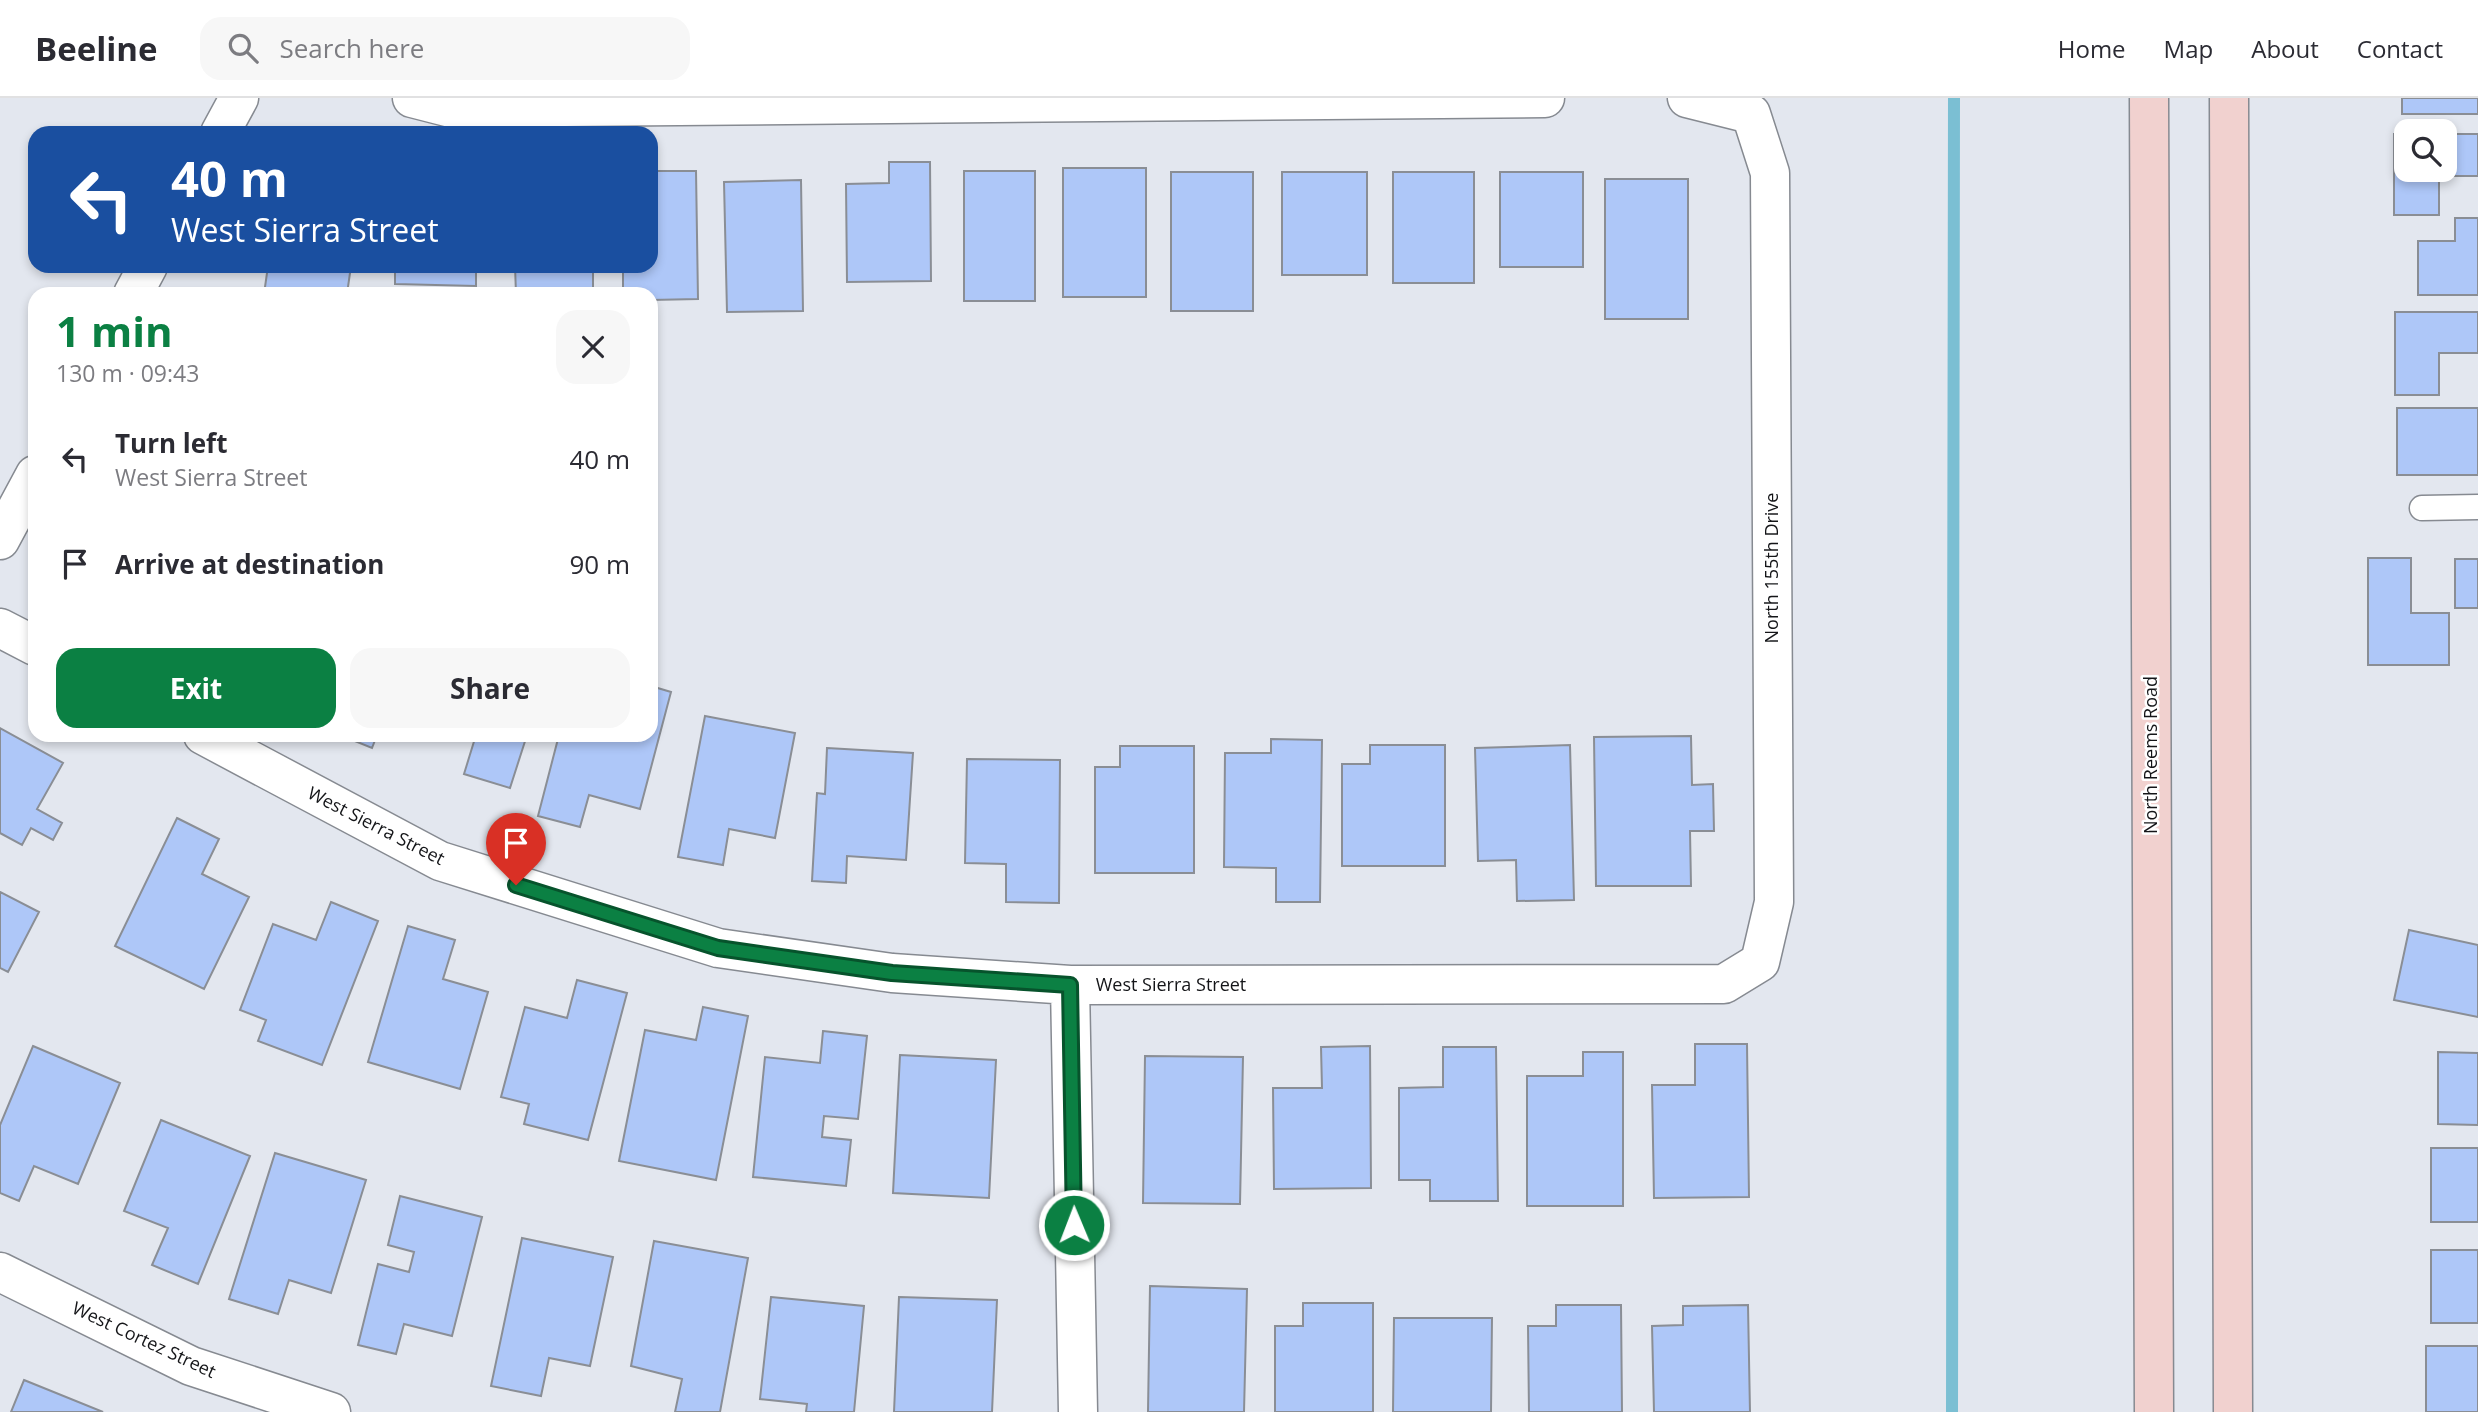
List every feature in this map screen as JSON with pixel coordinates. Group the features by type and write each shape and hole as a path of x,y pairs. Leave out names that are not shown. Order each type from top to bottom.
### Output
{"main road":[{"name":"North Reems Road","path":"2149,98 2154,1412"},
{"path":"2229,98 2233,1412"}],"street":[{"path":"224,126 239,98"},
{"path":"412,98 451,108 1545,98"},
{"name":"North 155th Drive","path":"1687,98 1751,114 1770,173 1774,902 1760,962"},
{"path":"0,540 28,488"},
{"path":"0,628 28,642"},
{"name":"West Sierra Street","path":"216,742 440,861 718,948 892,973 1070,985 1724,984 1760,962"},
{"path":"1070,985 1078,1412"},
{"name":"West Cortez Street","path":"0,1272 191,1366 331,1412"}],"lane":[{"path":"2422,508 2478,507"}],"building":[{"path":"2402,98 2478,98 2478,114 2402,114"},
{"path":"2457,134 2478,134 2478,176 2457,176"},
{"path":"889,162 930,162 931,281 847,282 846,184 889,183"},
{"path":"1063,168 1146,168 1146,297 1063,297"},
{"path":"658,171 696,171 698,299 658,300 658,287 623,287 623,273 658,273"},
{"path":"964,171 1035,171 1035,301 964,301"},
{"path":"1171,172 1253,172 1253,311 1171,311"},
{"path":"1282,172 1367,172 1367,275 1282,275"},
{"path":"1393,172 1474,172 1474,283 1393,283"},
{"path":"1500,172 1583,172 1583,267 1500,267"},
{"path":"1605,179 1688,179 1688,319 1605,319"},
{"path":"801,180 803,311 727,312 724,182"},
{"path":"2394,182 2439,182 2439,215 2394,215"},
{"path":"2455,218 2478,218 2478,295 2418,295 2418,241 2455,241"},
{"path":"267,273 350,273 348,287 265,287"},
{"path":"395,273 476,273 476,286 395,284"},
{"path":"515,273 593,273 593,287 516,287"},
{"path":"2395,312 2478,312 2478,353 2439,353 2439,395 2395,395"},
{"path":"2397,408 2478,408 2478,475 2397,475"},
{"path":"2368,558 2411,558 2411,613 2449,613 2449,665 2368,665"},
{"path":"2455,559 2478,559 2478,608 2455,608"},
{"path":"658,688 671,692 658,741"},
{"path":"705,716 795,733 775,838 729,829 723,865 678,857"},
{"path":"0,728 63,763 37,809 62,823 53,840 31,828 22,845 0,833"},
{"path":"1691,736 1692,785 1713,784 1714,831 1690,831 1691,886 1596,886 1594,737"},
{"path":"1271,739 1322,740 1320,902 1276,902 1276,868 1224,867 1225,753 1271,753"},
{"path":"357,742 374,742 372,748"},
{"path":"474,742 525,742 510,788 464,774"},
{"path":"557,742 658,742 640,809 589,795 580,827 538,816"},
{"path":"1370,745 1445,745 1445,866 1342,866 1342,764 1370,764"},
{"path":"1570,745 1574,900 1517,901 1516,860 1478,861 1475,748"},
{"path":"1120,746 1194,746 1194,873 1095,873 1095,767 1120,767"},
{"path":"827,748 913,753 906,860 847,856 846,883 812,881 817,793 825,794"},
{"path":"967,759 1060,760 1059,903 1006,902 1006,864 965,863"},
{"path":"177,818 219,839 202,874 249,897 204,989 115,946"},
{"path":"0,892 39,912 8,972 0,968"},
{"path":"331,902 378,921 322,1065 258,1041 266,1020 240,1010 273,924 316,940"},
{"path":"408,926 455,940 443,979 488,992 460,1089 368,1062"},
{"path":"2409,930 2478,945 2478,1017 2394,1000"},
{"path":"577,980 627,993 588,1140 524,1124 529,1104 501,1097 525,1007 567,1018"},
{"path":"703,1007 748,1016 716,1180 619,1161 645,1030 696,1040"},
{"path":"823,1031 867,1036 858,1119 824,1116 822,1137 851,1140 846,1186 753,1177 765,1057 820,1063"},
{"path":"1695,1044 1747,1044 1749,1197 1654,1198 1652,1085 1695,1085"},
{"path":"33,1046 120,1083 78,1184 34,1166 19,1201 0,1193 0,1125"},
{"path":"1370,1046 1371,1188 1274,1189 1273,1088 1322,1088 1321,1047"},
{"path":"1443,1047 1496,1047 1498,1201 1430,1201 1430,1180 1399,1180 1399,1088 1443,1087"},
{"path":"1583,1052 1623,1052 1623,1206 1527,1206 1527,1076 1583,1076"},
{"path":"2438,1052 2478,1053 2478,1125 2438,1124"},
{"path":"900,1055 996,1060 989,1198 893,1193"},
{"path":"1145,1056 1243,1057 1240,1204 1143,1203"},
{"path":"161,1120 250,1156 198,1284 152,1265 168,1228 124,1211"},
{"path":"2431,1148 2478,1148 2478,1222 2431,1222"},
{"path":"275,1153 366,1180 331,1293 289,1280 278,1314 229,1299"},
{"path":"400,1196 482,1217 452,1336 404,1324 396,1354 358,1345 378,1264 409,1272 414,1252 388,1245"},
{"path":"522,1238 613,1257 590,1366 549,1358 541,1396 491,1386"},
{"path":"654,1241 748,1258 720,1412 675,1412 682,1379 631,1366"},
{"path":"2431,1250 2478,1250 2478,1323 2431,1323"},
{"path":"1150,1286 1247,1289 1244,1412 1148,1412"},
{"path":"771,1297 864,1306 854,1412 806,1412 807,1404 760,1399"},
{"path":"899,1297 997,1300 992,1412 894,1412"},
{"path":"1303,1303 1373,1303 1373,1412 1275,1412 1275,1326 1303,1326"},
{"path":"1556,1305 1621,1305 1622,1412 1529,1412 1528,1326 1556,1326"},
{"path":"1748,1305 1750,1412 1654,1412 1652,1326 1683,1325 1683,1306"},
{"path":"1394,1318 1492,1318 1491,1412 1393,1412"},
{"path":"2426,1346 2478,1346 2478,1412 2426,1412"},
{"path":"24,1380 103,1412 11,1412"}],"waterway":[{"path":"1952,1412 1954,98"}],"route":[{"path":"516,885 718,948 892,973 1070,985 1074,1225"}]}
